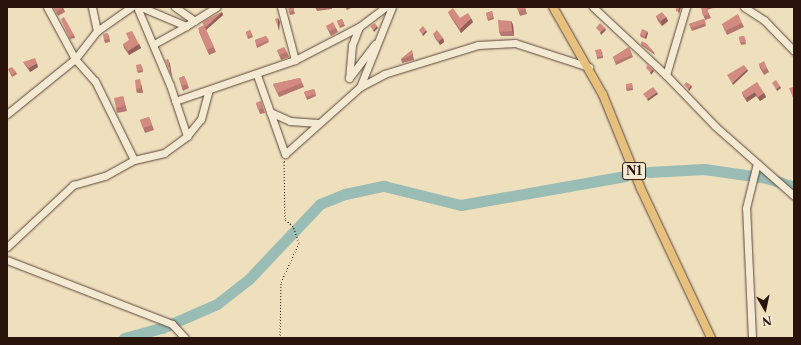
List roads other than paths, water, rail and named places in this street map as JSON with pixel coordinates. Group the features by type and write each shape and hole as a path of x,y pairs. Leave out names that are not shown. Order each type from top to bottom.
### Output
{"main road":[{"name":"N1","path":"553,7 589,67 711,338"}],"street":[{"path":"47,7 75,59 95,81 134,160"},
{"path":"92,7 97,30"},
{"path":"7,114 75,59 97,30 131,7"},
{"path":"137,7 154,44 187,136"},
{"path":"141,7 159,16 186,26"},
{"path":"159,16 160,7"},
{"path":"175,7 195,21"},
{"path":"154,44 217,7"},
{"path":"281,7 295,60"},
{"path":"175,101 257,75 295,60 359,27 386,7"},
{"path":"360,87 392,7"},
{"path":"593,7 666,75 715,126 794,196"},
{"path":"666,75 686,7"},
{"path":"744,7 764,20 794,52"},
{"path":"359,27 352,46 349,78 379,40"},
{"path":"257,75 285,154 360,87 384,74 478,45 515,43 589,67"},
{"path":"7,247 72,186 105,176 134,160 164,153 187,136 201,119 209,90"},
{"path":"270,112 290,121 318,123"},
{"path":"752,338 746,208 757,163"},
{"path":"7,260 172,324 185,338"}],"waterway":[{"path":"649,172 704,169 767,178 794,187"},
{"path":"124,338 162,328 217,304 248,280 320,204 345,194 384,186 461,205 625,176"}]}
